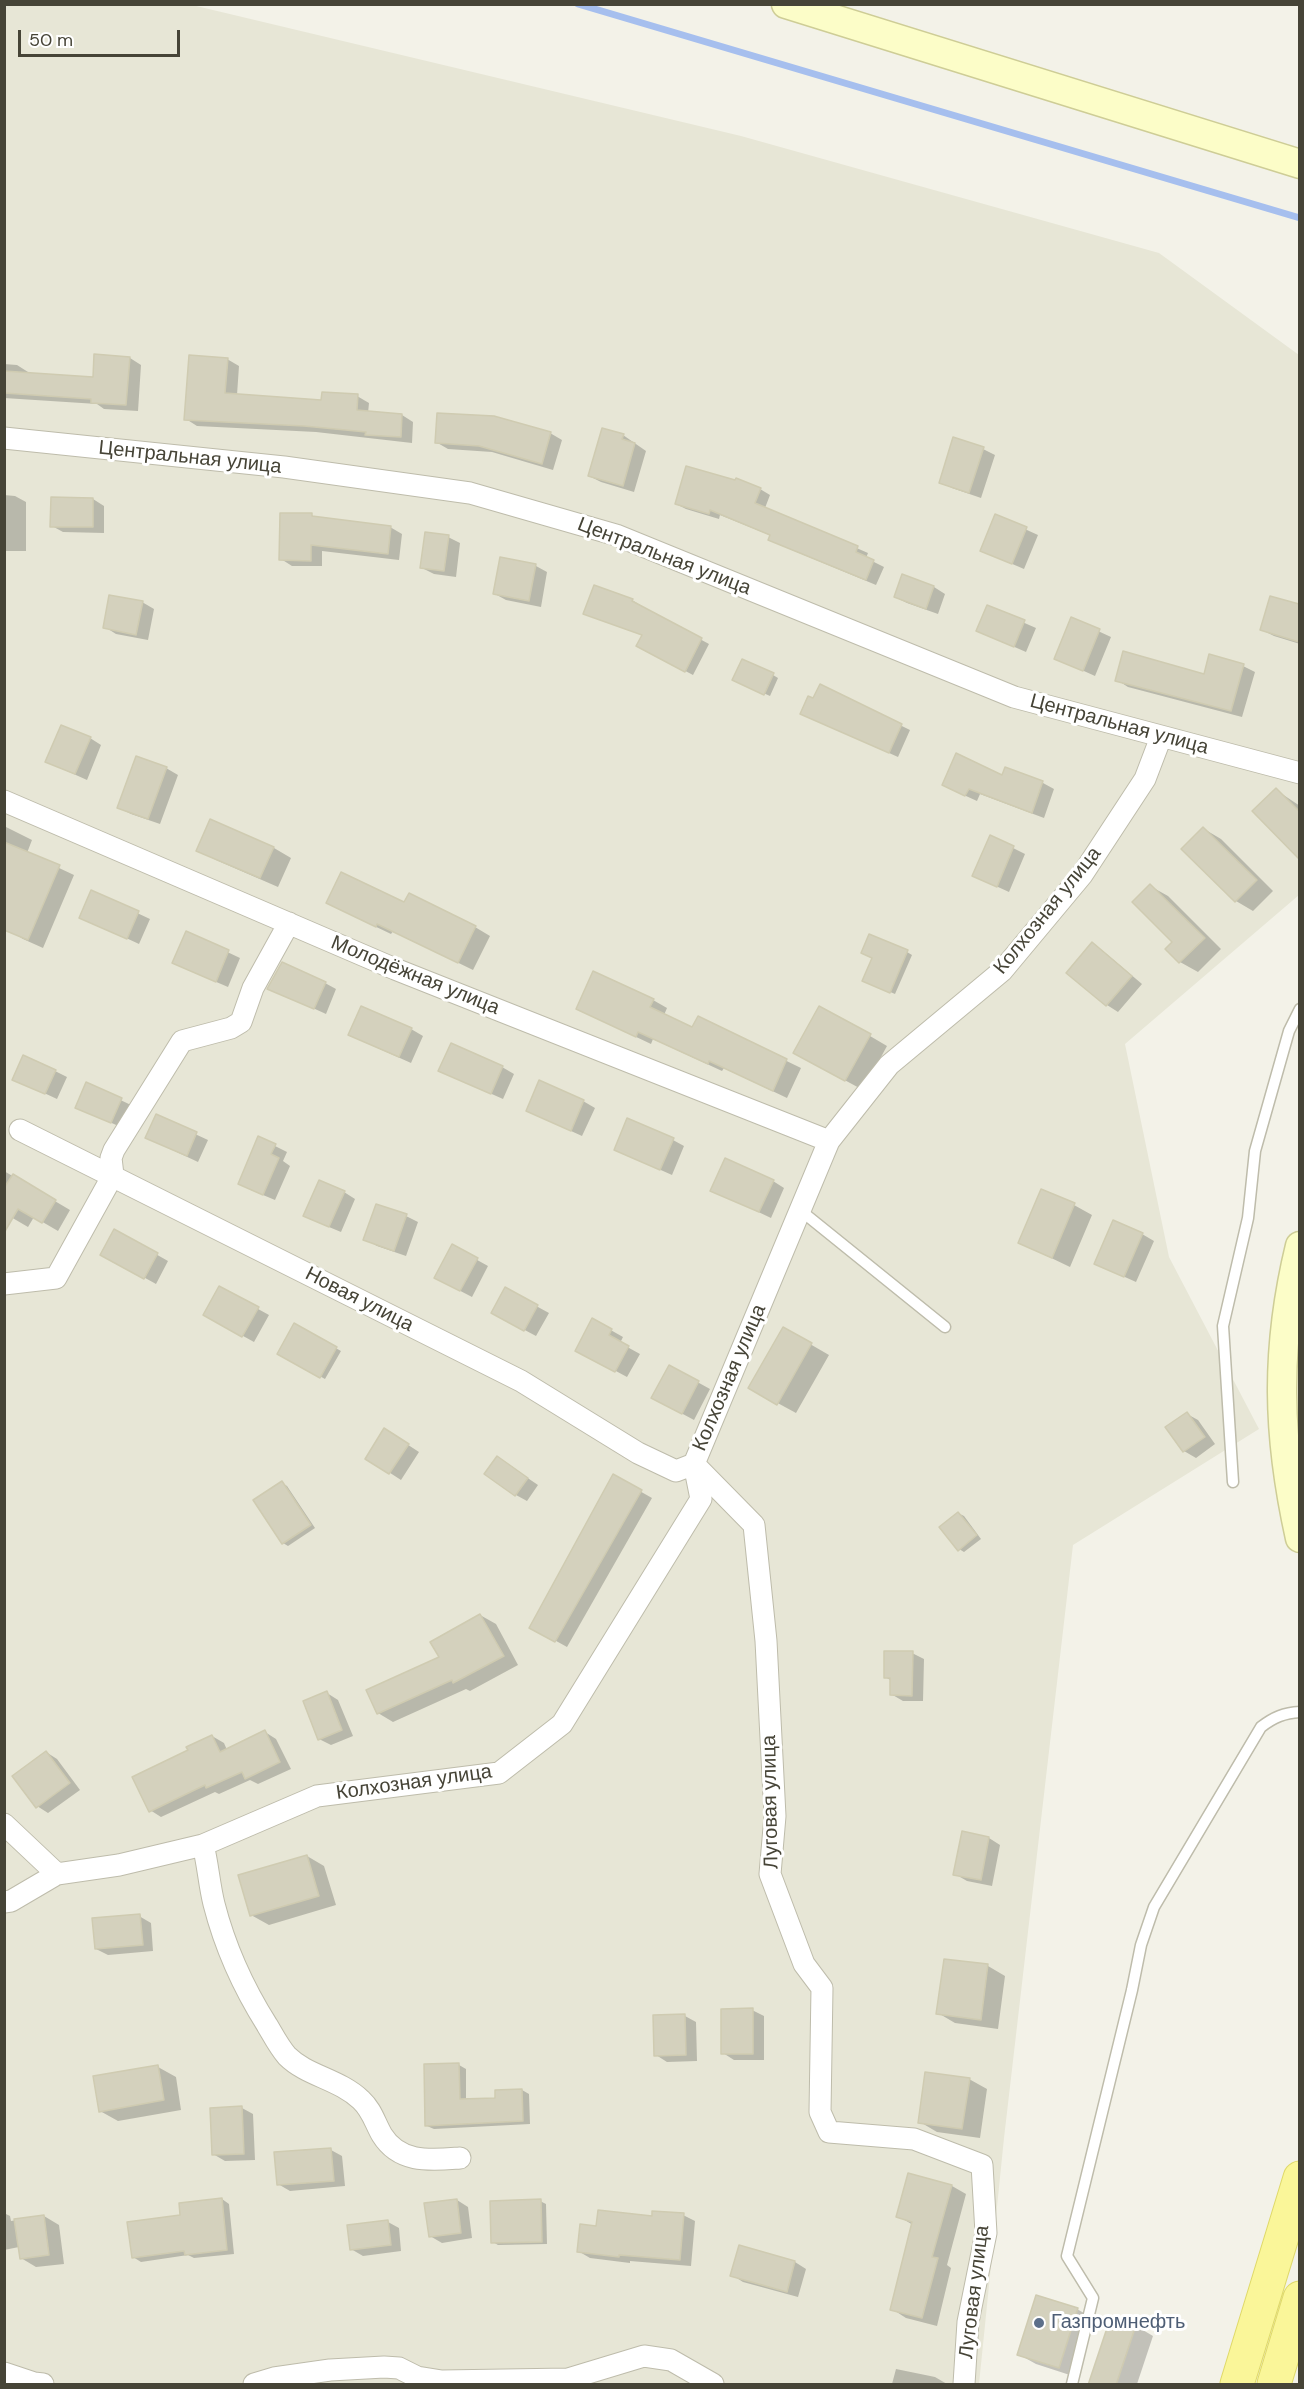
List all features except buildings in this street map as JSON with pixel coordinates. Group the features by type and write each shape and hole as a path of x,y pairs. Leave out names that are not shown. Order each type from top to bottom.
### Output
{"main road":[{"path":"1237,2385 1299,2178"},
{"path":"1274,2385 1299,2298"}],"street":[{"path":"786,4 1299,164"},
{"name":"Центральная улица","path":"4,438 284,467 471,493 616,535 1014,697 1299,773"},
{"name":"Колхозная улица","path":"57,1874 119,1865 203,1845 317,1796 498,1773 561,1724 701,1498 694,1464 829,1142 889,1065 1002,971 1082,875 1145,779 1161,737"},
{"name":"Молодёжная улица","path":"4,801 395,969 829,1142"},
{"path":"4,1284 56,1278 113,1175 111,1158 114,1150 182,1041 231,1028 241,1022 253,988 290,923"},
{"name":"Новая улица","path":"20,1130 521,1381 638,1453 676,1471 694,1464"},
{"path":"1299,1246 1287,1307 1281,1400 1284,1456 1299,1538"},
{"name":"Луговая улица","path":"694,1464 754,1525 766,1641 775,1816 770,1874 804,1964 822,1988 820,2112 829,2132 914,2139 982,2165 986,2233 968,2322 964,2385"},
{"path":"4,1824 57,1874 10,1901 4,1902"},
{"path":"203,1845 213,1901 229,1954 248,1996 287,2056 309,2071 337,2082 360,2099 369,2109 383,2137 402,2156 431,2160 460,2158"},
{"path":"255,2385 274,2378 330,2370 384,2367 399,2368 417,2377 442,2381 568,2379 644,2356 671,2360 713,2385"},
{"path":"4,2373 43,2385"}],"lane":[{"path":"1233,1482 1223,1326 1248,1218 1255,1151 1289,1031 1299,1009"},
{"path":"800,1210 945,1327"},
{"path":"1072,2385 1093,2298 1067,2256 1144,1935 1154,1906 1261,1727 1272,1718 1285,1713 1299,1712"}],"shaded area":[{"path":"5,5 192,5 741,136 1159,253 1299,355 1299,895 1125,1044 1169,1257 1259,1429 1073,1545 1004,2138 979,2384 5,2384"}],"waterway":[{"path":"578,4 1300,218"}],"place":[{"name":"Газпромнефть","path":"1039,2323"}]}
